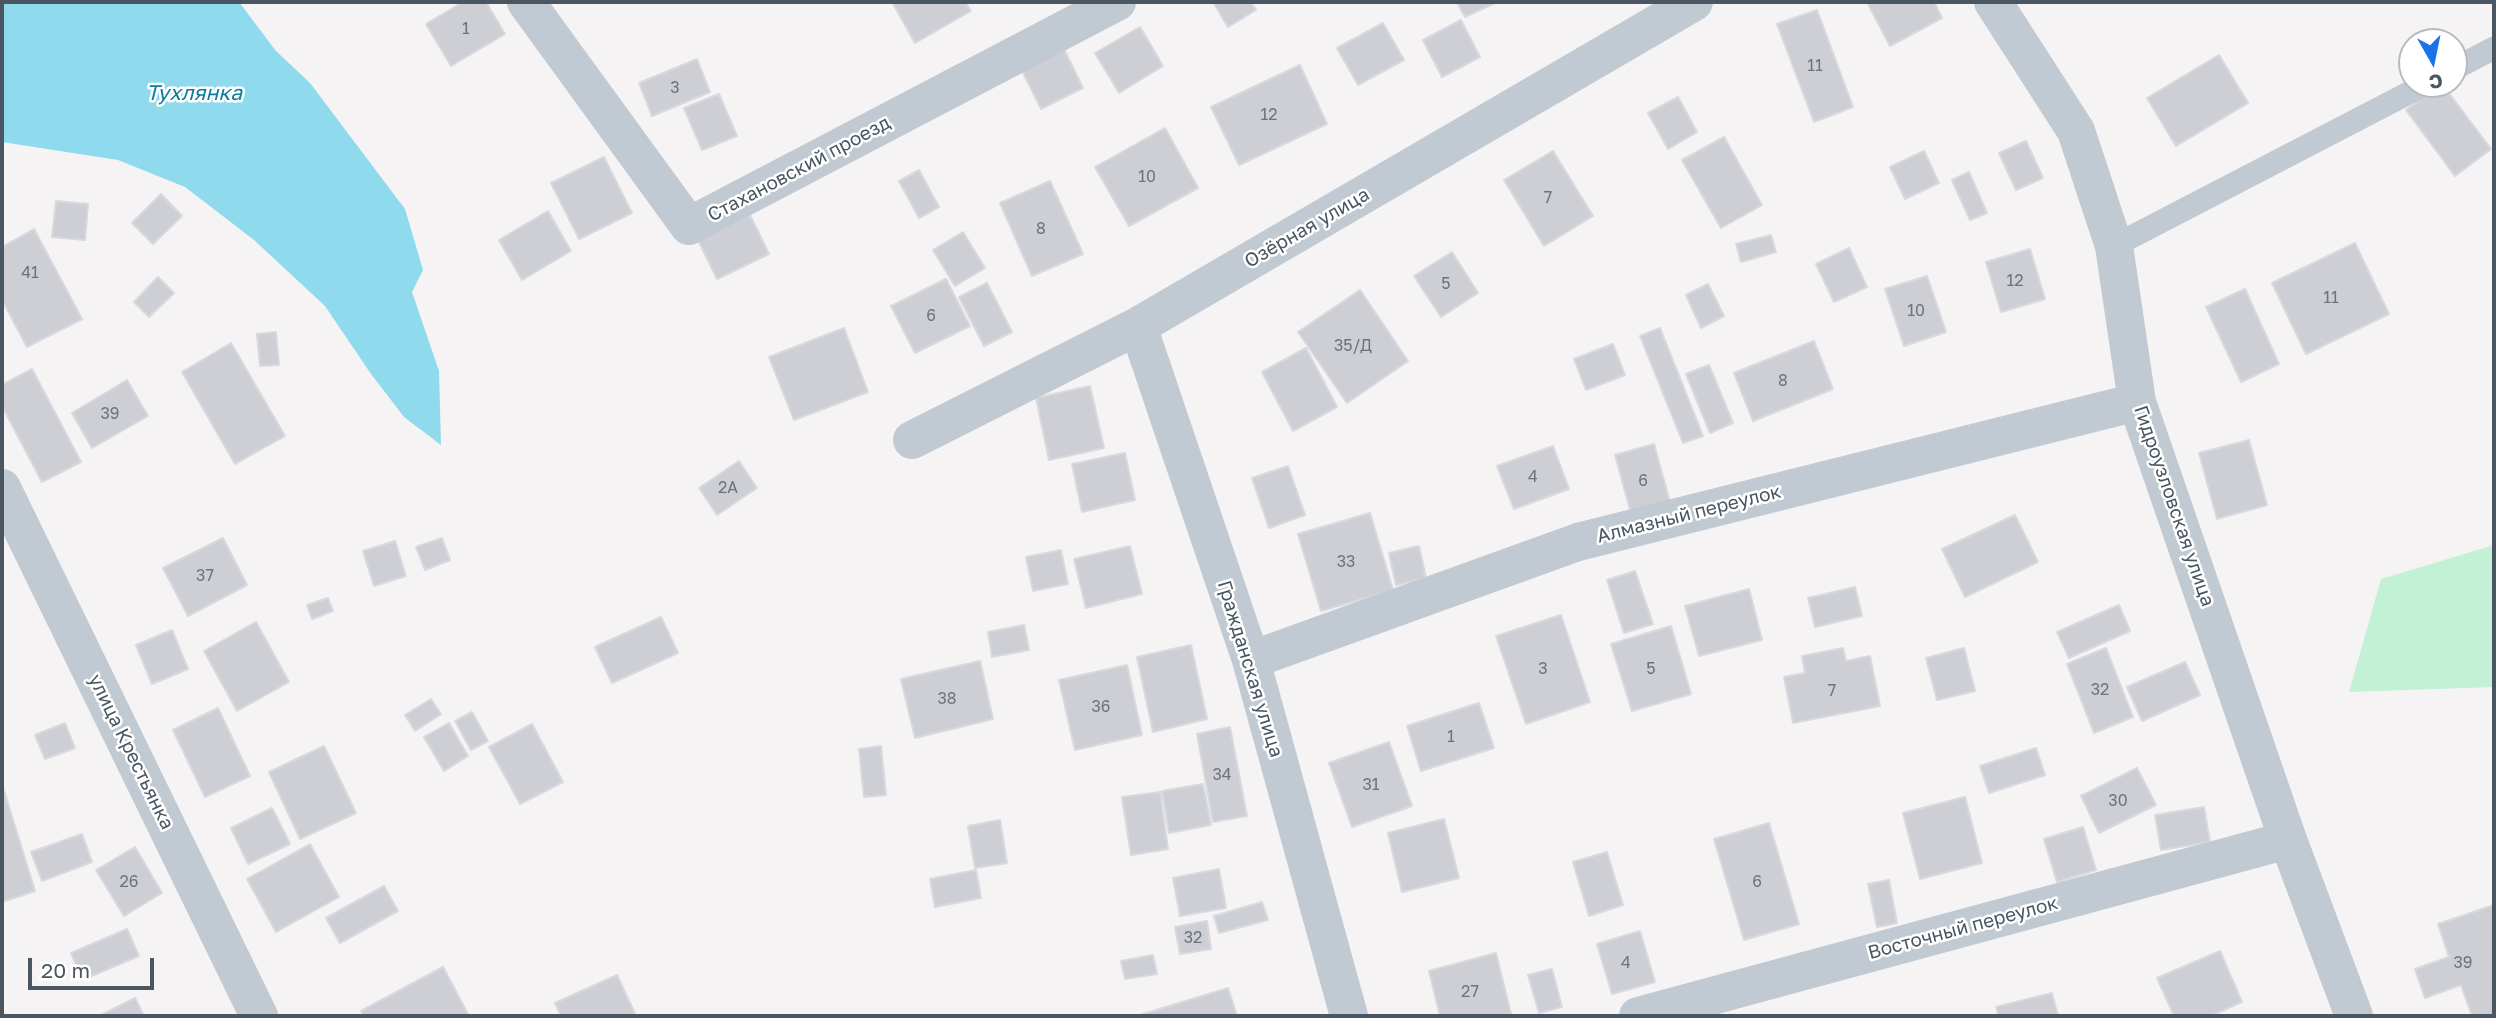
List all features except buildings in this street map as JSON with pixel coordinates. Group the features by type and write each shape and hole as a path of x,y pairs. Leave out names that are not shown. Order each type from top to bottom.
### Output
{"street":[{"name":"Стахановский проезд","path":"526,2 689,226 1117,2"},
{"name":"Озёрная улица","path":"912,440 1138,327 1694,2"},
{"name":"Гидроузловская улица","path":"1993,2 2076,131 2114,246 2137,401 2288,840 2354,1016"},
{"name":"Гражданская улица","path":"1138,327 1251,660 1349,1016"},
{"name":"Алмазный переулок","path":"1251,660 1578,542 2137,401"},
{"name":"улица Крестьянка","path":"2,488 259,1016"},
{"name":"Восточный переулок","path":"1638,1016 2288,840"}],"lane":[{"path":"2468,62 2494,48"},
{"path":"2114,246 2399,98"}],"green space":[{"path":"2494,545 2494,687 2349,692 2381,579"}],"water":[{"name":"Тухлянка","path":"2,2 239,2 276,51 310,83 405,209 423,270 412,292 439,371 441,445 404,417 325,306 254,240 185,187 118,160 2,142"}]}
